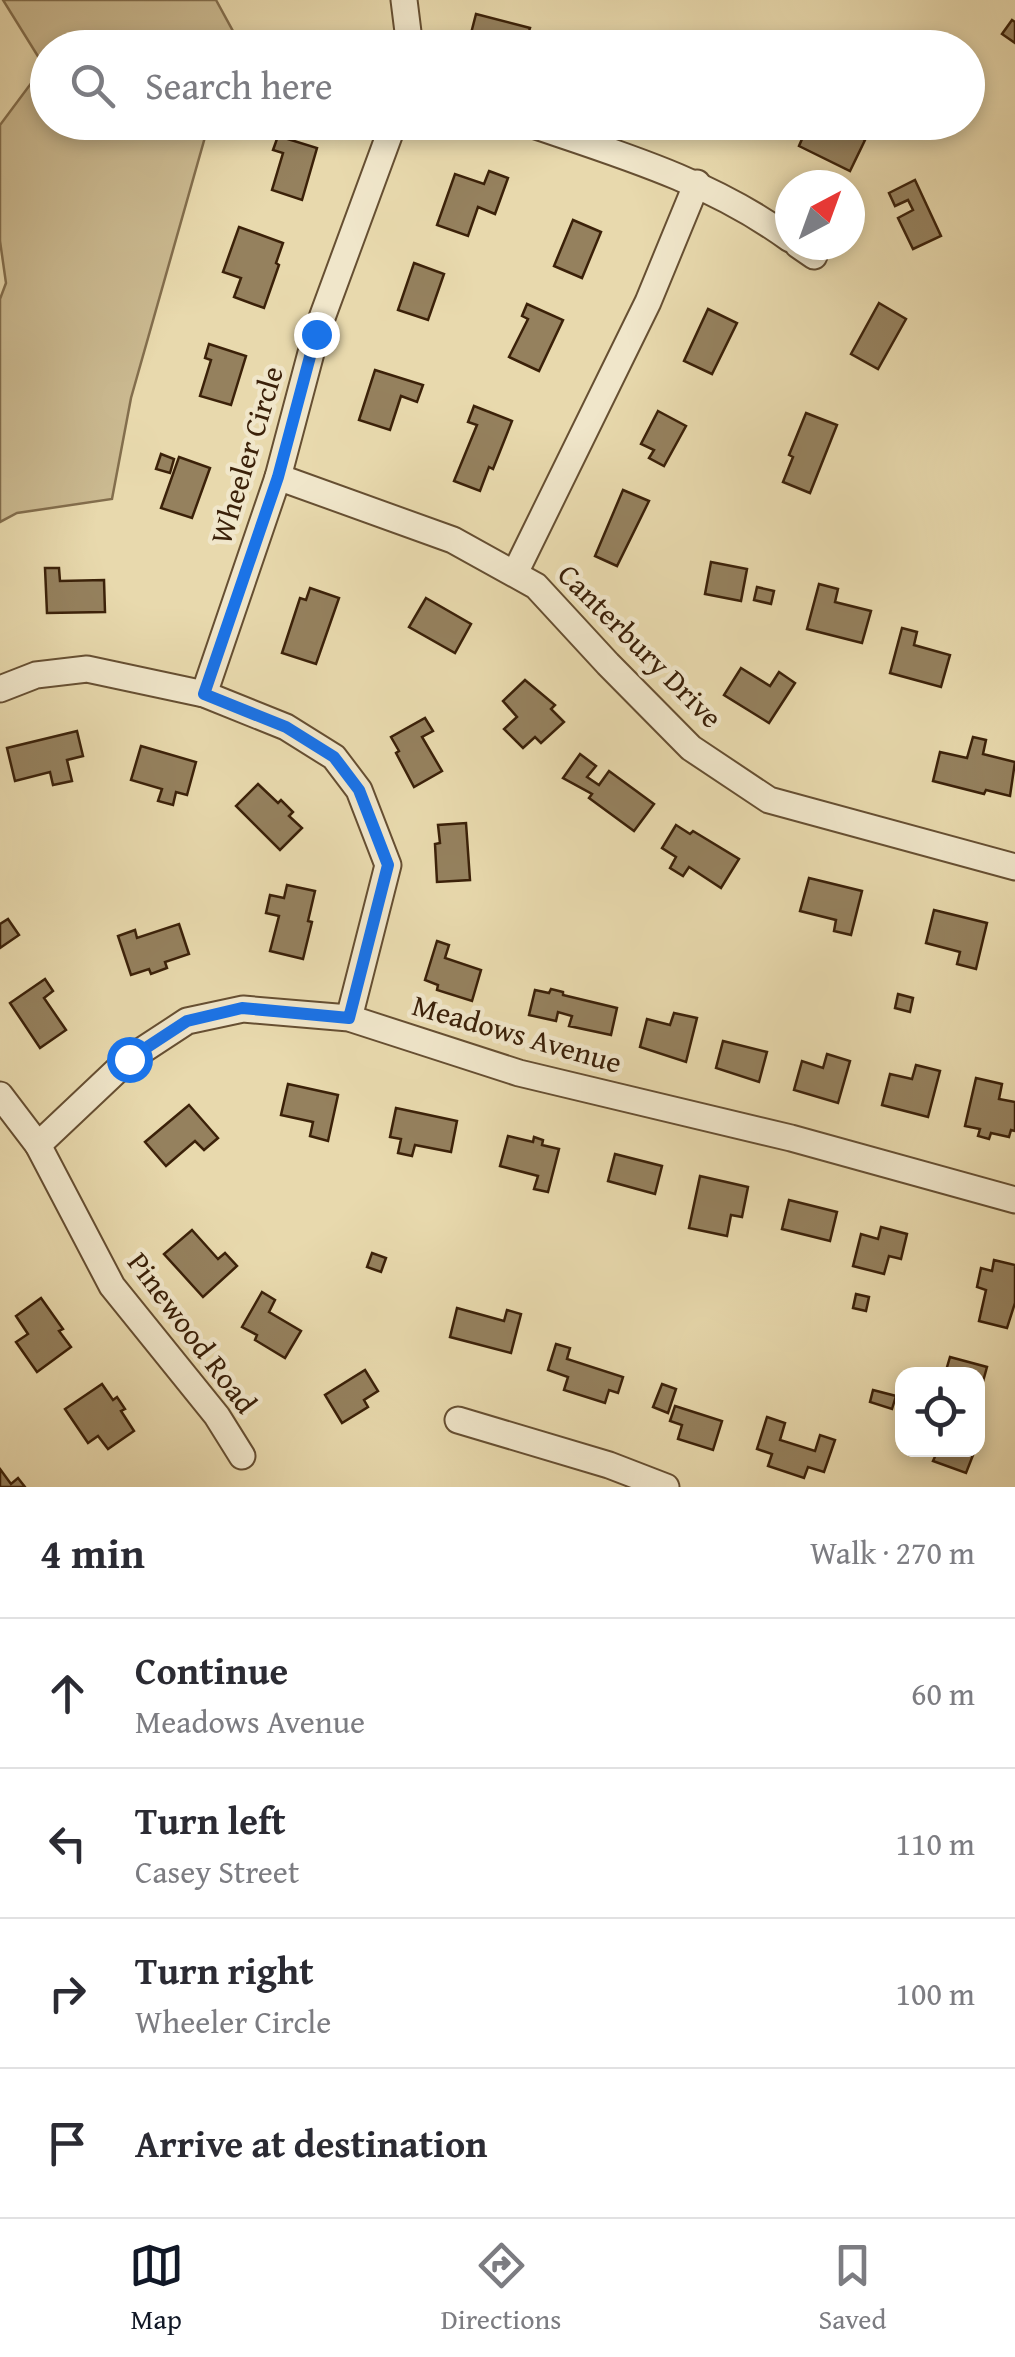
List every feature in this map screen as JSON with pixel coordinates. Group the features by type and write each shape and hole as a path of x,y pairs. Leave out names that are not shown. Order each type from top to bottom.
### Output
{"street":[{"path":"404,0 408,30"},
{"name":"Wheeler Circle","path":"204,694 278,477 316,334 387,140"},
{"path":"575,140 697,183 775,228"},
{"path":"515,572 648,302 697,183"},
{"name":"Canterbury Drive","path":"278,477 452,540 515,572 536,586 576,625 608,664 691,748 768,800 1015,868"},
{"path":"0,689 36,675 86,669 204,694 286,727 334,757 359,790 388,865 349,1018"},
{"name":"Meadows Avenue","path":"38,1145 129,1059 187,1021 242,1008 349,1018 519,1072 791,1138 1015,1200"},
{"name":"Pinewood Road","path":"0,1095 38,1145 112,1286 206,1402 242,1456"},
{"path":"458,1420 609,1465 666,1487"}],"shaded area":[{"path":"3,0 216,0 232,30 30,30 30,43"},
{"path":"30,85 30,140 204,140 131,398 112,499 17,513 0,522 0,299 6,283 0,241 0,125"}],"building":[{"path":"476,14 530,28 529,30 472,30"},
{"path":"1012,20 1015,22 1015,43 1002,34"},
{"path":"277,140 317,148 302,200 272,190 283,153 273,150"},
{"path":"802,140 865,140 848,170 799,146"},
{"path":"489,171 508,178 495,214 478,207 468,236 437,225 455,174 484,184"},
{"path":"915,180 941,236 913,249 898,218 913,210 908,200 895,206 889,193"},
{"path":"573,220 601,232 582,278 554,266"},
{"path":"239,227 283,243 264,308 234,297 241,278 223,272"},
{"path":"414,263 444,274 428,320 398,310"},
{"path":"879,303 906,319 878,369 851,354"},
{"path":"527,304 563,320 539,371 509,357 528,319 522,316"},
{"path":"708,309 737,323 712,374 684,361"},
{"path":"209,344 246,356 231,405 200,396 211,360 205,358"},
{"path":"375,370 423,385 417,402 401,396 390,430 359,420"},
{"path":"474,406 512,421 480,491 454,481 477,425 468,422"},
{"path":"658,411 686,426 664,466 649,458 654,450 641,444"},
{"path":"806,413 837,425 810,493 783,482"},
{"path":"161,454 174,459 170,473 156,469"},
{"path":"179,457 210,468 192,518 161,508"},
{"path":"623,490 649,501 617,566 595,556"},
{"path":"711,562 747,569 741,601 705,594"},
{"path":"45,568 59,568 60,581 104,580 105,612 47,613"},
{"path":"819,584 838,589 835,602 871,611 862,643 807,629"},
{"path":"757,587 774,591 771,604 754,600"},
{"path":"310,588 339,598 316,664 282,653 300,598 306,600"},
{"path":"426,598 471,624 455,653 409,627"},
{"path":"902,628 917,632 914,645 950,655 941,687 890,673"},
{"path":"741,668 770,686 779,672 795,683 769,723 724,695"},
{"path":"525,680 555,705 551,709 564,722 541,743 535,737 523,748 504,729 517,717 503,701"},
{"path":"425,718 433,731 422,737 442,771 414,787 391,737"},
{"path":"77,731 83,756 67,760 72,781 53,785 50,772 15,781 7,748"},
{"path":"973,737 986,740 983,754 1015,762 1010,796 986,790 984,794 933,781 940,752 967,758"},
{"path":"141,746 196,762 187,795 176,792 173,805 158,801 162,789 131,780"},
{"path":"580,754 596,766 587,777 599,785 609,771 654,804 634,831 589,798 592,794 563,778"},
{"path":"258,784 293,812 289,816 302,828 280,850 236,806"},
{"path":"466,823 470,880 437,882 438,825"},
{"path":"676,825 739,859 721,888 689,867 683,876 670,868 676,857 662,848"},
{"path":"809,878 862,891 851,935 834,931 836,920 800,911"},
{"path":"287,885 315,891 303,959 270,951 279,916 266,913 270,895 284,898"},
{"path":"934,910 987,923 976,969 957,964 960,952 926,943"},
{"path":"8,919 19,935 0,948 0,924"},
{"path":"179,924 189,954 165,962 167,968 151,974 149,969 131,975 118,936 135,930 137,938"},
{"path":"437,941 449,945 445,958 481,970 472,1001 437,990 438,985 425,980"},
{"path":"45,979 53,991 44,998 66,1030 40,1048 10,1003"},
{"path":"551,989 617,1008 611,1035 569,1026 572,1016 558,1012 556,1021 529,1015 535,990 549,993"},
{"path":"898,994 913,998 910,1012 895,1008"},
{"path":"674,1013 697,1018 686,1062 640,1047 647,1019 670,1025"},
{"path":"723,1041 767,1052 759,1082 716,1068"},
{"path":"827,1054 850,1061 838,1103 794,1090 802,1061 823,1068"},
{"path":"916,1065 940,1071 928,1117 882,1105 890,1074 912,1079"},
{"path":"976,1078 1002,1084 999,1099 1015,1102 1015,1131 1011,1130 1009,1137 991,1133 989,1139 978,1136 980,1129 965,1126"},
{"path":"288,1084 338,1095 328,1141 310,1136 313,1122 281,1115"},
{"path":"189,1105 218,1138 204,1150 195,1141 166,1166 145,1142"},
{"path":"396,1108 457,1121 451,1152 415,1145 412,1156 398,1153 401,1139 390,1137"},
{"path":"508,1136 533,1142 534,1137 543,1140 542,1145 559,1149 548,1192 534,1189 538,1176 500,1166"},
{"path":"615,1154 662,1166 655,1194 608,1181"},
{"path":"700,1176 748,1187 742,1217 731,1215 727,1236 689,1228"},
{"path":"789,1200 837,1212 830,1241 782,1229"},
{"path":"881,1227 907,1234 901,1259 889,1256 884,1274 853,1266 861,1234 878,1239"},
{"path":"192,1230 218,1259 225,1253 237,1266 203,1297 164,1254"},
{"path":"372,1253 386,1258 381,1272 367,1267"},
{"path":"994,1260 1015,1265 1015,1303 1007,1328 979,1321 986,1290 977,1287 981,1268 992,1271"},
{"path":"262,1292 275,1300 269,1312 301,1331 285,1358 242,1327"},
{"path":"856,1294 869,1297 866,1311 853,1308"},
{"path":"41,1298 71,1347 37,1372 16,1342 28,1334 16,1316"},
{"path":"457,1308 504,1321 507,1310 521,1314 511,1353 450,1337"},
{"path":"556,1344 570,1348 567,1359 623,1377 618,1393 609,1390 605,1403 564,1390 568,1377 548,1370"},
{"path":"950,1357 987,1367 985,1374 985,1367 947,1367"},
{"path":"365,1370 378,1391 364,1400 368,1407 342,1423 325,1395"},
{"path":"102,1384 113,1400 117,1397 134,1431 108,1449 98,1436 88,1443 65,1409"},
{"path":"662,1384 676,1389 668,1413 653,1407"},
{"path":"873,1390 895,1396 892,1409 870,1402"},
{"path":"675,1406 722,1421 713,1450 678,1439 682,1425 670,1421"},
{"path":"767,1417 785,1423 780,1440 815,1451 820,1435 835,1440 824,1472 808,1467 804,1478 768,1466 772,1454 757,1449"},
{"path":"935,1457 972,1457 966,1473 933,1461"},
{"path":"0,1469 11,1484 18,1478 25,1487 0,1487"}],"route":[{"path":"129,1059 187,1021 242,1008 349,1018 388,865 359,790 334,757 286,727 204,694 278,477 316,334"}]}
